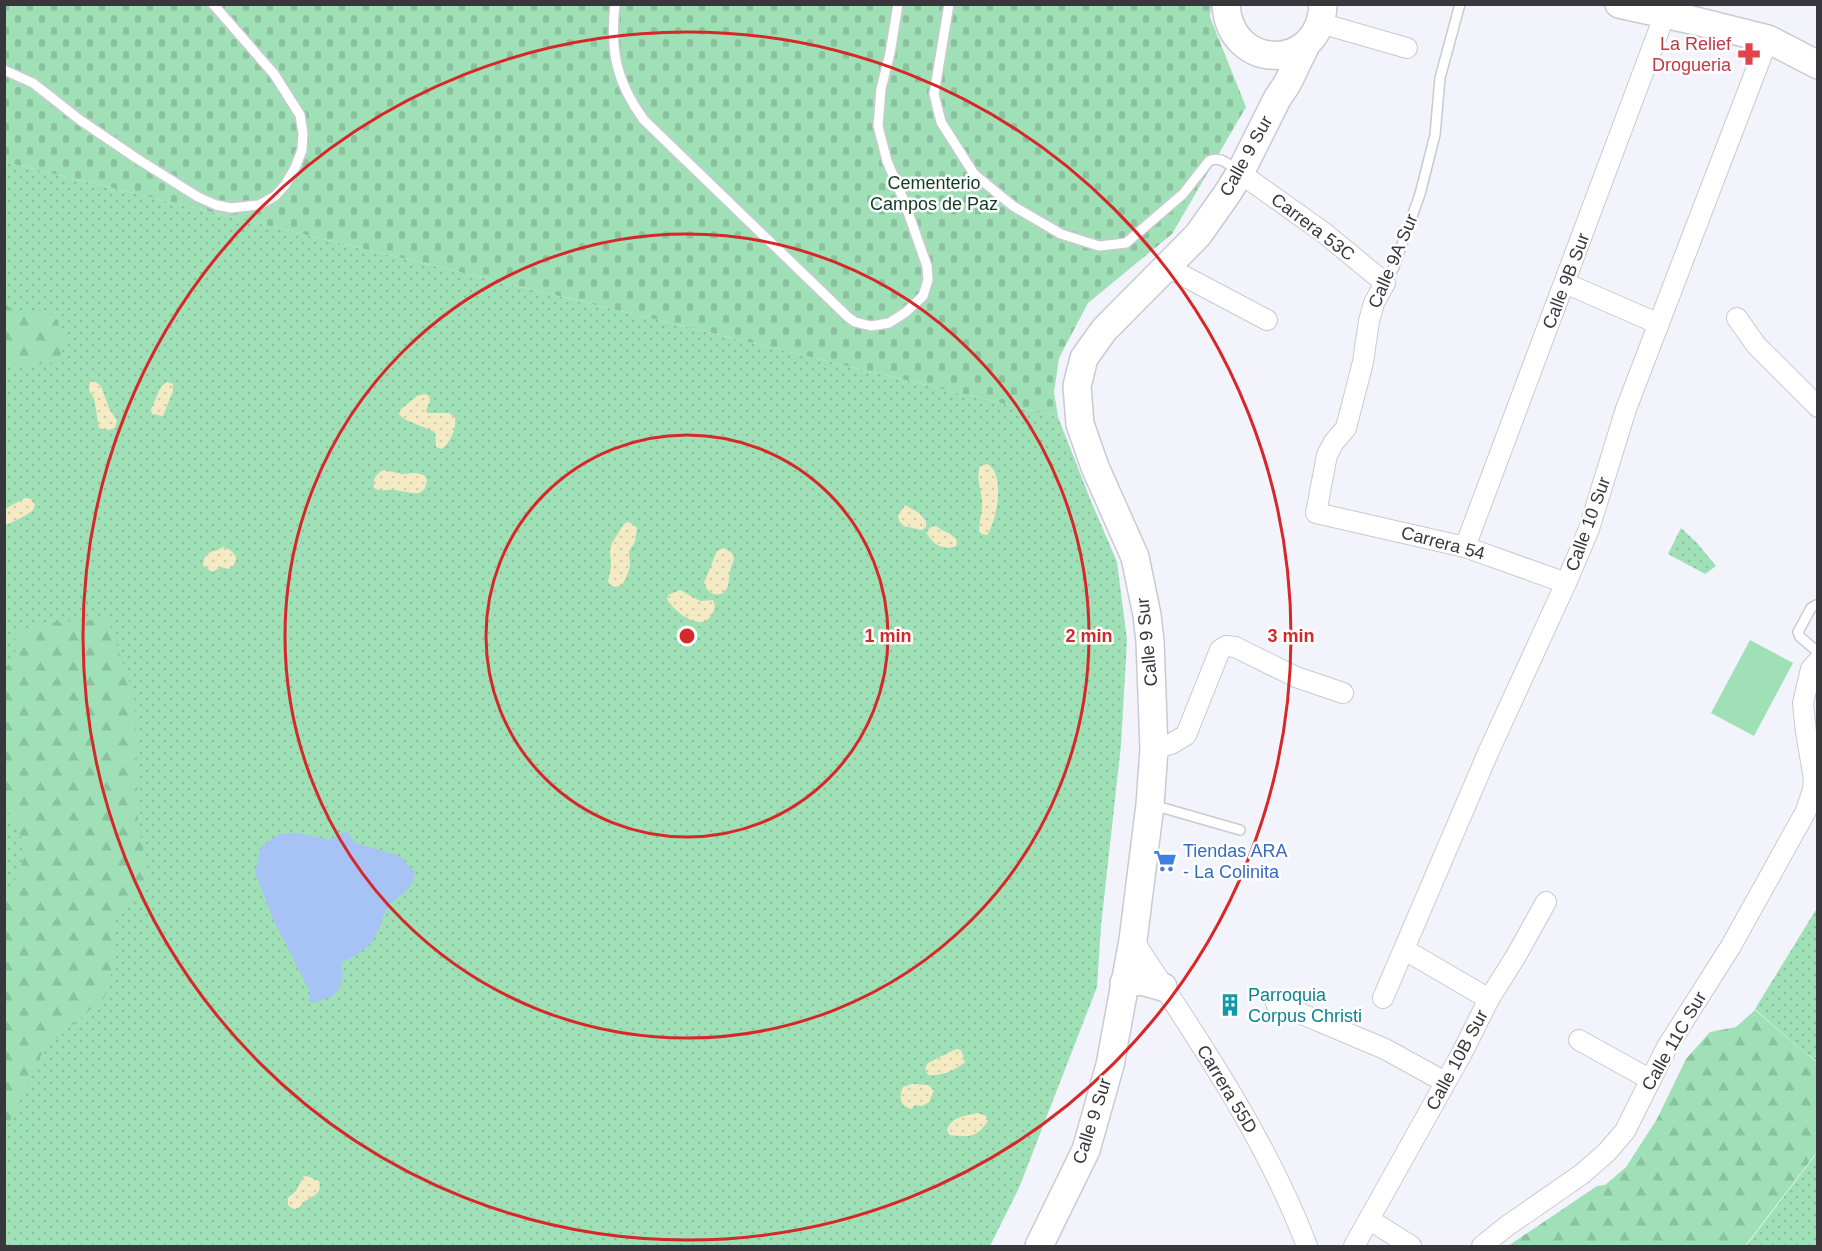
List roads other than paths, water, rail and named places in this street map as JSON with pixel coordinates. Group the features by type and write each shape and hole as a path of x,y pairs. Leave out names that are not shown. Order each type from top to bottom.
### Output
{"main road":[{"name":"Calle 9 Sur","path":"1226,4 1226,14 1234,35 1253,51 1268,70 1277,99"},
{"path":"1619,4 1768,39 1818,65"},
{"name":"Calle 9 Sur","path":"1039,1246 1086,1150 1110,1065 1133,940 1150,804 1154,749 1150,641 1135,557 1095,467 1080,424 1077,386 1084,358 1104,330 1198,235 1227,194 1325,11"},
{"path":"1253,51 1271,56 1282,55 1305,47"},
{"path":"1124,983 1141,981 1163,987"}],"street":[{"path":"1325,11 1407,48"},
{"name":"Calle 9B Sur","path":"1465,547 1665,14"},
{"name":"Calle 10 Sur","path":"1383,998 1488,753 1566,583 1588,529 1626,409 1768,39"},
{"name":"Carrera 53C","path":"1240,173 1323,232 1385,283"},
{"path":"1167,267 1267,320"},
{"name":"Calle 9A Sur","path":"1317,513 1327,455 1346,428 1364,362 1369,321 1374,303 1385,283"},
{"path":"1565,283 1659,324"},
{"path":"1737,318 1756,345 1818,407"},
{"name":"Carrera 54","path":"1317,513 1465,547 1566,583"},
{"path":"1154,749 1171,744 1186,735 1220,650 1226,646 1231,646 1296,677 1344,693"},
{"name":"Calle 11C Sur","path":"1482,1246 1582,1174 1607,1152 1625,1131 1667,1047 1731,946 1806,811 1814,779 1803,703 1811,669 1818,662"},
{"name":"Calle 10B Sur","path":"1354,1246 1462,1053 1489,999 1546,902"},
{"name":"Carrera 55D","path":"1133,940 1245,1115 1295,1215 1306,1246"},
{"path":"1405,950 1489,999"},
{"path":"1276,1003 1385,1049 1445,1082"},
{"path":"1579,1040 1651,1080"},
{"path":"1370,1220 1411,1246"}],"lane":[{"path":"4,70 33,83 80,120 198,197 216,205 231,208 259,205 280,191 295,168 302,150 303,133 300,116 274,74 213,4"},
{"path":"615,4 613,50 617,70 633,105 644,120 848,317 855,322 871,326 889,323 906,312 923,296 928,280 927,266 887,161 878,126 881,89 898,4"},
{"path":"949,4 934,94 941,122 975,174 1023,212 1061,234 1099,246 1126,243 1183,194 1209,161 1214,158 1220,159 1240,173"},
{"name":"Calle 9A Sur","path":"1385,283 1394,267 1423,184 1436,135 1440,78 1460,4"},
{"path":"1818,606 1811,608 1798,632 1800,637 1818,652"},
{"path":"1150,804 1240,830"}],"water":[{"path":"347,831 355,843 400,856 415,873 411,885 386,910 374,940 360,952 341,963 342,981 336,993 315,1003 309,1002 310,992 273,919 255,872 261,847 279,834 298,833 329,840"}],"place":[{"name":"La Relief Drogueria","path":"1749,54"},
{"name":"Tiendas ARA - La Colinita","path":"1165,861"},
{"name":"Parroquia Corpus Christi","path":"1230,1005"}],"park label":[{"name":"Cementerio Campos de Paz","path":"934,193"}]}
